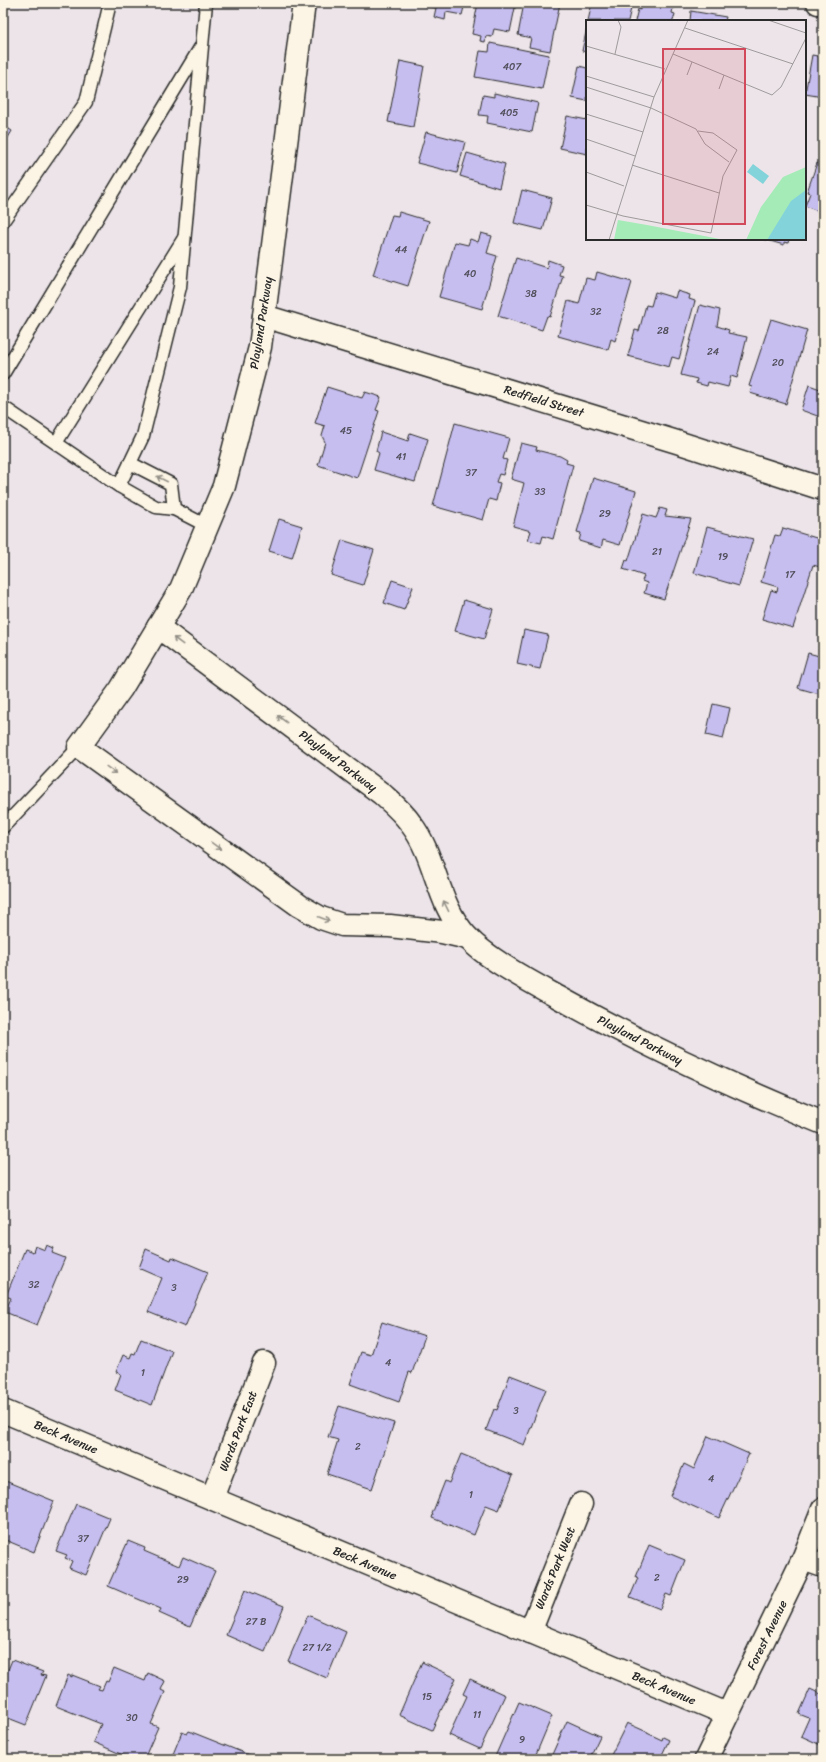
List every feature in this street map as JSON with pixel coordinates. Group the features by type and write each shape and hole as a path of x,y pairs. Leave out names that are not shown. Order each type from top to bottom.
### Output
{"street":[{"name":"Playland Parkway","path":"304,3 260,347 224,486 181,589 122,689 79,747 300,906 321,918 342,925 404,927 442,932 468,938"},
{"path":"818,3 823,4"},
{"name":"Redfield Street","path":"264,316 677,442 823,489"},
{"name":"Playland Parkway","path":"158,627 382,794 398,808 412,824 423,844 444,901 452,918 468,938 524,978 620,1030 711,1075 823,1123"},
{"name":"Wards Park East","path":"212,1498 264,1363"},
{"name":"Beck Avenue","path":"3,1411 727,1714"},
{"name":"Wards Park West","path":"530,1632 581,1504"},
{"name":"Forest Avenue","path":"706,1759 727,1714 813,1563 823,1509"}],"lane":[{"path":"3,221 86,102 110,3"},
{"path":"119,486 144,436 180,287 206,3"},
{"path":"3,374 203,44"},
{"path":"56,443 185,236"},
{"path":"3,407 119,486 156,507 174,509 207,526"},
{"path":"130,463 171,484 174,509"},
{"name":"Playland Parkway","path":"3,827 79,747"}],"building":[{"path":"425,3 465,3 462,15 446,12 445,20 434,17 436,8 424,6"},
{"path":"478,3 516,3 510,32 494,29 492,37 486,36 485,42 480,41 481,36 472,34"},
{"path":"524,3 560,3 550,51 529,47 531,38 518,35"},
{"path":"592,3 632,4 628,20 588,20"},
{"path":"642,3 674,3 672,13 675,14 673,20 635,20 638,9 640,10"},
{"path":"691,11 726,17 725,20 690,20"},
{"path":"586,32 586,52 582,51"},
{"path":"490,43 549,55 542,89 475,77 480,51 489,52"},
{"path":"812,55 823,57 823,97 806,94"},
{"path":"400,61 424,66 413,127 388,122"},
{"path":"579,66 586,68 586,101 572,98"},
{"path":"494,93 538,103 532,132 487,123 488,116 479,115 483,95 494,97"},
{"path":"567,116 586,120 586,154 560,148"},
{"path":"3,125 12,131 3,146"},
{"path":"426,132 465,142 457,173 417,163"},
{"path":"467,153 505,164 499,188 460,176"},
{"path":"817,163 823,165 823,213 806,206 810,193 807,192"},
{"path":"522,190 552,198 543,230 514,223"},
{"path":"399,212 429,221 408,286 373,275 392,215 398,216"},
{"path":"481,233 492,236 487,253 497,256 482,309 439,297 455,242 468,245 470,239 478,242"},
{"path":"766,240 789,240 788,243 784,242 784,245"},
{"path":"516,258 547,268 548,260 562,265 559,275 563,276 550,317 547,316 542,330 498,316"},
{"path":"597,272 632,282 615,341 611,339 608,350 558,336 568,301 579,304 586,278 595,280"},
{"path":"677,291 690,295 689,299 695,301 679,359 672,357 669,367 628,356 635,330 639,331 646,305 651,306 655,292 675,298"},
{"path":"700,305 720,310 717,326 729,330 728,333 747,337 737,378 731,376 728,387 708,382 707,386 696,383 697,379 681,375"},
{"path":"771,319 807,330 786,404 750,393 752,387 749,386"},
{"path":"809,385 823,390 823,418 801,410"},
{"path":"327,387 362,398 365,392 381,397 376,410 379,411 357,478 318,465 325,442 322,436 325,426 315,423"},
{"path":"455,423 509,438 503,459 507,460 503,475 499,474 496,482 500,483 496,501 489,499 483,520 433,506"},
{"path":"381,432 408,441 410,433 428,439 415,482 374,470 379,453 376,451"},
{"path":"521,443 537,447 536,450 560,456 567,460 566,463 573,465 553,539 543,536 541,543 528,540 531,531 513,526 524,483 511,479"},
{"path":"593,478 636,491 620,545 603,540 601,548 579,541 581,533 577,532"},
{"path":"660,508 667,510 665,516 691,519 664,599 644,593 647,583 642,581 644,576 623,569 626,560 628,561 643,514 656,518"},
{"path":"279,519 302,526 292,558 269,551"},
{"path":"707,527 753,539 739,586 694,573"},
{"path":"783,528 823,540 823,558 820,567 813,565 793,628 762,619 771,590 777,592 778,587 761,582 775,535 780,536"},
{"path":"342,540 374,550 363,585 331,575"},
{"path":"392,580 413,587 404,610 384,603"},
{"path":"464,600 493,609 484,639 455,631"},
{"path":"524,630 548,635 540,669 517,664"},
{"path":"808,653 823,657 823,695 798,688"},
{"path":"713,704 730,708 723,739 706,735"},
{"path":"47,1245 54,1248 52,1253 65,1258 37,1325 5,1312 11,1298 6,1296 25,1249 33,1252 35,1246 45,1250"},
{"path":"146,1249 171,1260 172,1257 208,1272 185,1327 148,1312 162,1278 139,1268"},
{"path":"382,1322 425,1336 412,1373 409,1372 399,1402 350,1384 361,1352 371,1355"},
{"path":"141,1339 172,1351 152,1405 115,1390 121,1374 116,1372 123,1355 130,1358 132,1353 135,1354"},
{"path":"510,1375 546,1389 524,1445 486,1430 494,1409 497,1410"},
{"path":"339,1406 394,1423 372,1489 327,1474 338,1440 328,1437"},
{"path":"708,1436 749,1454 719,1518 670,1496 684,1464 694,1469"},
{"path":"461,1454 513,1475 499,1510 486,1505 474,1535 432,1518 432,1514 445,1481 449,1483"},
{"path":"3,1480 54,1501 34,1552 3,1539"},
{"path":"76,1504 110,1518 86,1575 69,1568 72,1561 65,1558 67,1555 56,1551"},
{"path":"128,1541 145,1548 144,1551 179,1566 183,1557 215,1571 190,1627 159,1613 161,1609 108,1586"},
{"path":"649,1545 685,1560 671,1596 666,1594 660,1609 630,1597 638,1578 636,1577"},
{"path":"245,1590 284,1606 265,1652 226,1635"},
{"path":"308,1615 346,1632 327,1678 288,1661"},
{"path":"12,1660 43,1672 41,1675 46,1676 26,1725 3,1716 3,1682"},
{"path":"422,1662 456,1678 432,1730 399,1715"},
{"path":"114,1668 145,1681 148,1673 165,1681 161,1690 165,1692 151,1724 158,1727 144,1759 132,1759 93,1742 101,1724 56,1706 68,1675 72,1677 72,1675 100,1686 98,1689 102,1690 106,1681 108,1682"},
{"path":"470,1679 505,1695 480,1749 449,1735 467,1696 463,1694"},
{"path":"810,1689 823,1695 823,1746 801,1736 809,1718 799,1714"},
{"path":"519,1702 552,1716 534,1759 494,1759"},
{"path":"567,1721 600,1736 589,1759 550,1759"},
{"path":"627,1723 662,1740 663,1737 669,1740 660,1759 609,1759"},
{"path":"189,1731 259,1759 171,1759 182,1732 187,1734"}]}
